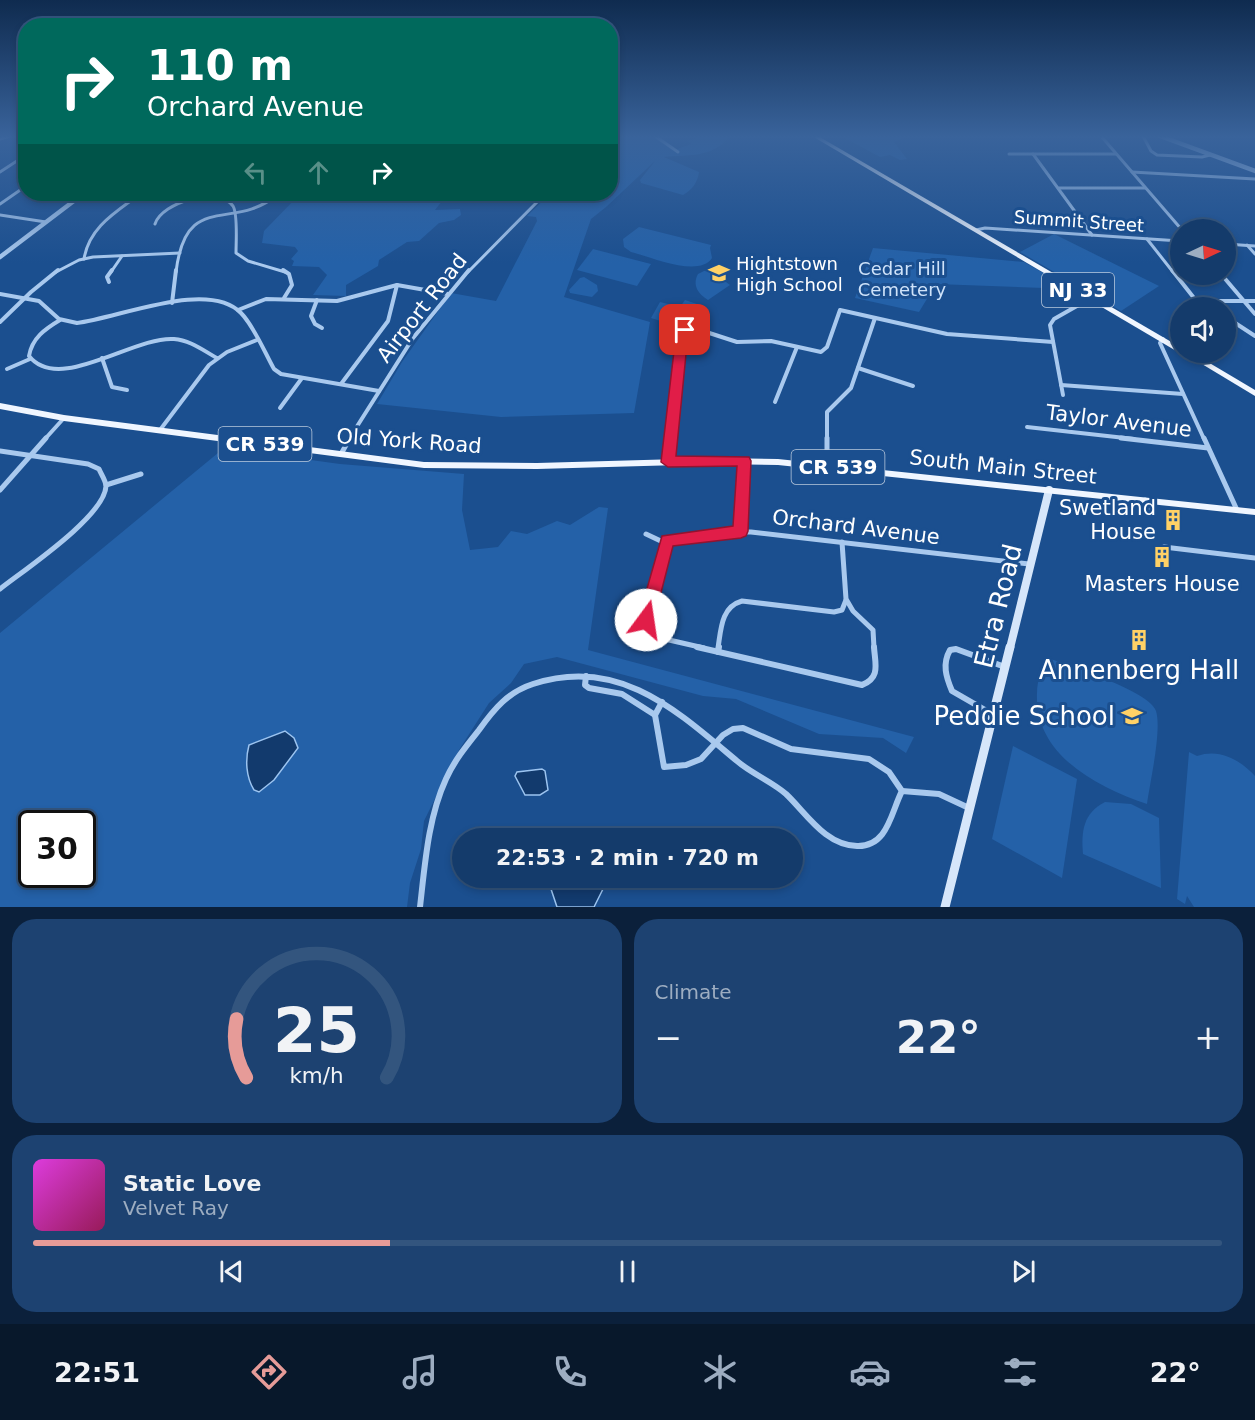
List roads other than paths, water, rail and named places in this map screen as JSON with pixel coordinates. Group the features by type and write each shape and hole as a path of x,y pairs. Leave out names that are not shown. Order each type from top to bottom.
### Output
{"main road":[{"name":"NJ 33","path":"887,178 1170,344"},
{"path":"1204,363 1255,393"},
{"name":"Old York Road","path":"0,406 64,418 424,465 531,466"},
{"name":"South Main Street","path":"531,466 744,461 827,466 1255,512"},
{"name":"Etra Road","path":"945,907 1049,490"}],"street":[{"path":"1052,178 1092,235"},
{"path":"1137,178 1172,219"},
{"path":"1059,188 1145,188"},
{"path":"0,204 18,192"},
{"path":"0,257 74,201"},
{"path":"84,258 86,245 92,235 132,201"},
{"path":"155,224 158,218 171,207 190,201"},
{"path":"228,201 234,207 237,254 244,260 288,272 292,283 284,298"},
{"path":"172,303 184,236 194,226 212,218 261,207 269,201"},
{"name":"Airport Road","path":"341,455 411,340 448,294 538,201"},
{"path":"0,215 46,222"},
{"name":"Summit Street","path":"976,230 985,228 1170,240"},
{"path":"1147,239 1196,297"},
{"path":"1236,244 1255,246"},
{"path":"1247,245 1255,254"},
{"path":"0,322 61,268 84,258 160,256 180,253"},
{"path":"109,282 107,277 122,256"},
{"path":"341,384 387,323 392,313 397,285"},
{"path":"238,310 259,301 284,298 341,300 397,285 448,294"},
{"path":"1230,285 1255,314"},
{"path":"0,294 43,303 60,320 72,323 87,322 172,303 208,300 224,302 238,310 278,372 379,391"},
{"path":"1063,395 1051,322 1091,298"},
{"path":"317,300 311,316 315,324 322,328"},
{"path":"1236,301 1255,301"},
{"path":"668,462 682,334 685,330 697,329 740,342 771,341 814,352 826,349 840,310 948,334 1053,342"},
{"path":"827,466 827,411 848,393 875,318"},
{"path":"60,320 35,339 30,349 30,359 39,367 58,369 74,367 142,343 164,339 186,342 217,358"},
{"path":"1236,324 1255,336"},
{"path":"1163,339 1160,343 1237,510"},
{"path":"159,430 217,358 257,340"},
{"path":"775,402 797,347"},
{"path":"102,358 112,387 127,390"},
{"path":"7,369 30,359"},
{"path":"858,368 913,386"},
{"path":"280,408 302,378"},
{"path":"1061,385 1183,394"},
{"path":"0,490 64,418"},
{"name":"Taylor Avenue","path":"1027,427 1208,448"},
{"path":"0,451 88,464 99,470 106,485 101,503 88,519 0,589"},
{"path":"741,531 744,461"},
{"path":"106,485 141,474"},
{"name":"Orchard Avenue","path":"665,543 671,539 741,531 1029,564"},
{"path":"646,534 665,543 646,620 649,630 658,638 857,685 866,684 876,672 873,630 853,611 846,599"},
{"path":"718,652 724,613 737,602 834,612 842,610 846,599 842,542"},
{"path":"1164,547 1255,558"},
{"path":"993,714 952,691 946,673 945,660 950,650 956,649 1005,667"},
{"path":"420,907 428,843 444,785 469,743 496,706 516,691 540,680 559,676 612,678 662,702 742,764 783,792 820,830 835,841 858,846 876,842 887,830 902,791"},
{"path":"586,676 585,685 591,690 621,694 645,712 655,716"},
{"path":"662,702 655,716 664,767 701,759 716,742 733,729 743,728 791,749 869,759 889,772 902,791"},
{"path":"902,791 939,794 969,809"}],"place":[{"name":"Hightstown High School","path":"719,273"},
{"name":"Swetland House","path":"1173,520"},
{"name":"Masters House","path":"1162,557"},
{"name":"Annenberg Hall","path":"1139,640"},
{"name":"Peddie School","path":"1132,716"}],"park label":[{"name":"Cedar Hill Cemetery","path":"902,278"}]}
